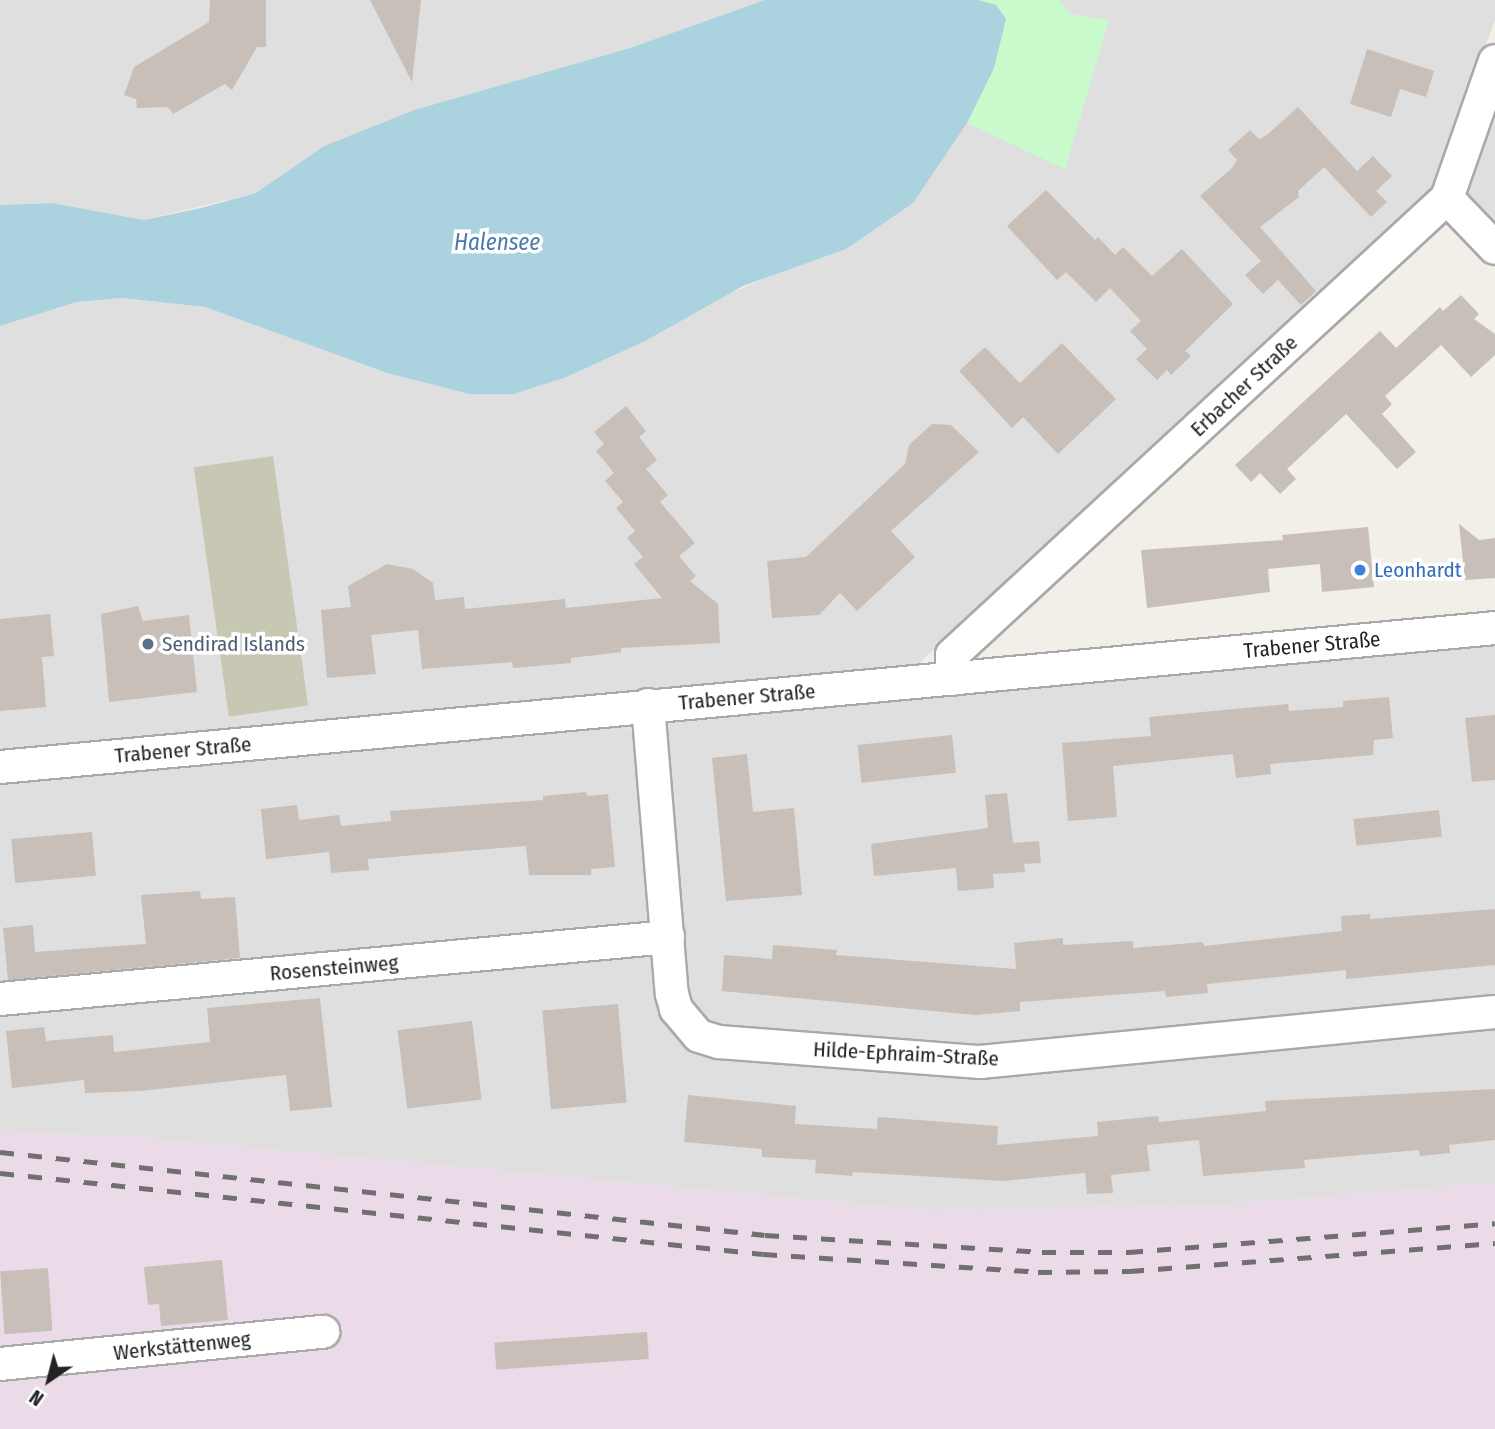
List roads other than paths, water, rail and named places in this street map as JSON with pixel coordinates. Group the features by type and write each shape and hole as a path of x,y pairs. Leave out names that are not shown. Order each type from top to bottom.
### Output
{"street":[{"name":"Erbacher Straße","path":"953,679 951,655 1447,198 1495,61"},
{"path":"1447,198 1495,248"},
{"name":"Trabener Straße","path":"0,767 1495,628"},
{"name":"Hilde-Ephraim-Straße","path":"648,705 676,1009 699,1036 726,1043 980,1062 1495,1012"},
{"name":"Rosensteinweg","path":"0,999 668,937"},
{"name":"Werkstättenweg","path":"0,1364 323,1332"}],"water":[{"name":"Halensee","path":"765,0 978,0 996,5 1006,19 994,68 967,123 913,203 846,249 743,286 645,341 564,378 514,394 469,394 387,373 205,307 122,298 77,302 0,326 0,205 52,203 144,220 201,208 256,193 324,146 414,110 630,48"}],"railway":[{"path":"0,1152 765,1235 1042,1252 1129,1252 1495,1223"},
{"path":"0,1173 763,1254 1038,1272 1130,1271 1495,1243"}],"place":[{"name":"Leonhardt","path":"1360,570"},
{"name":"Sendirad Islands","path":"148,644"}]}
